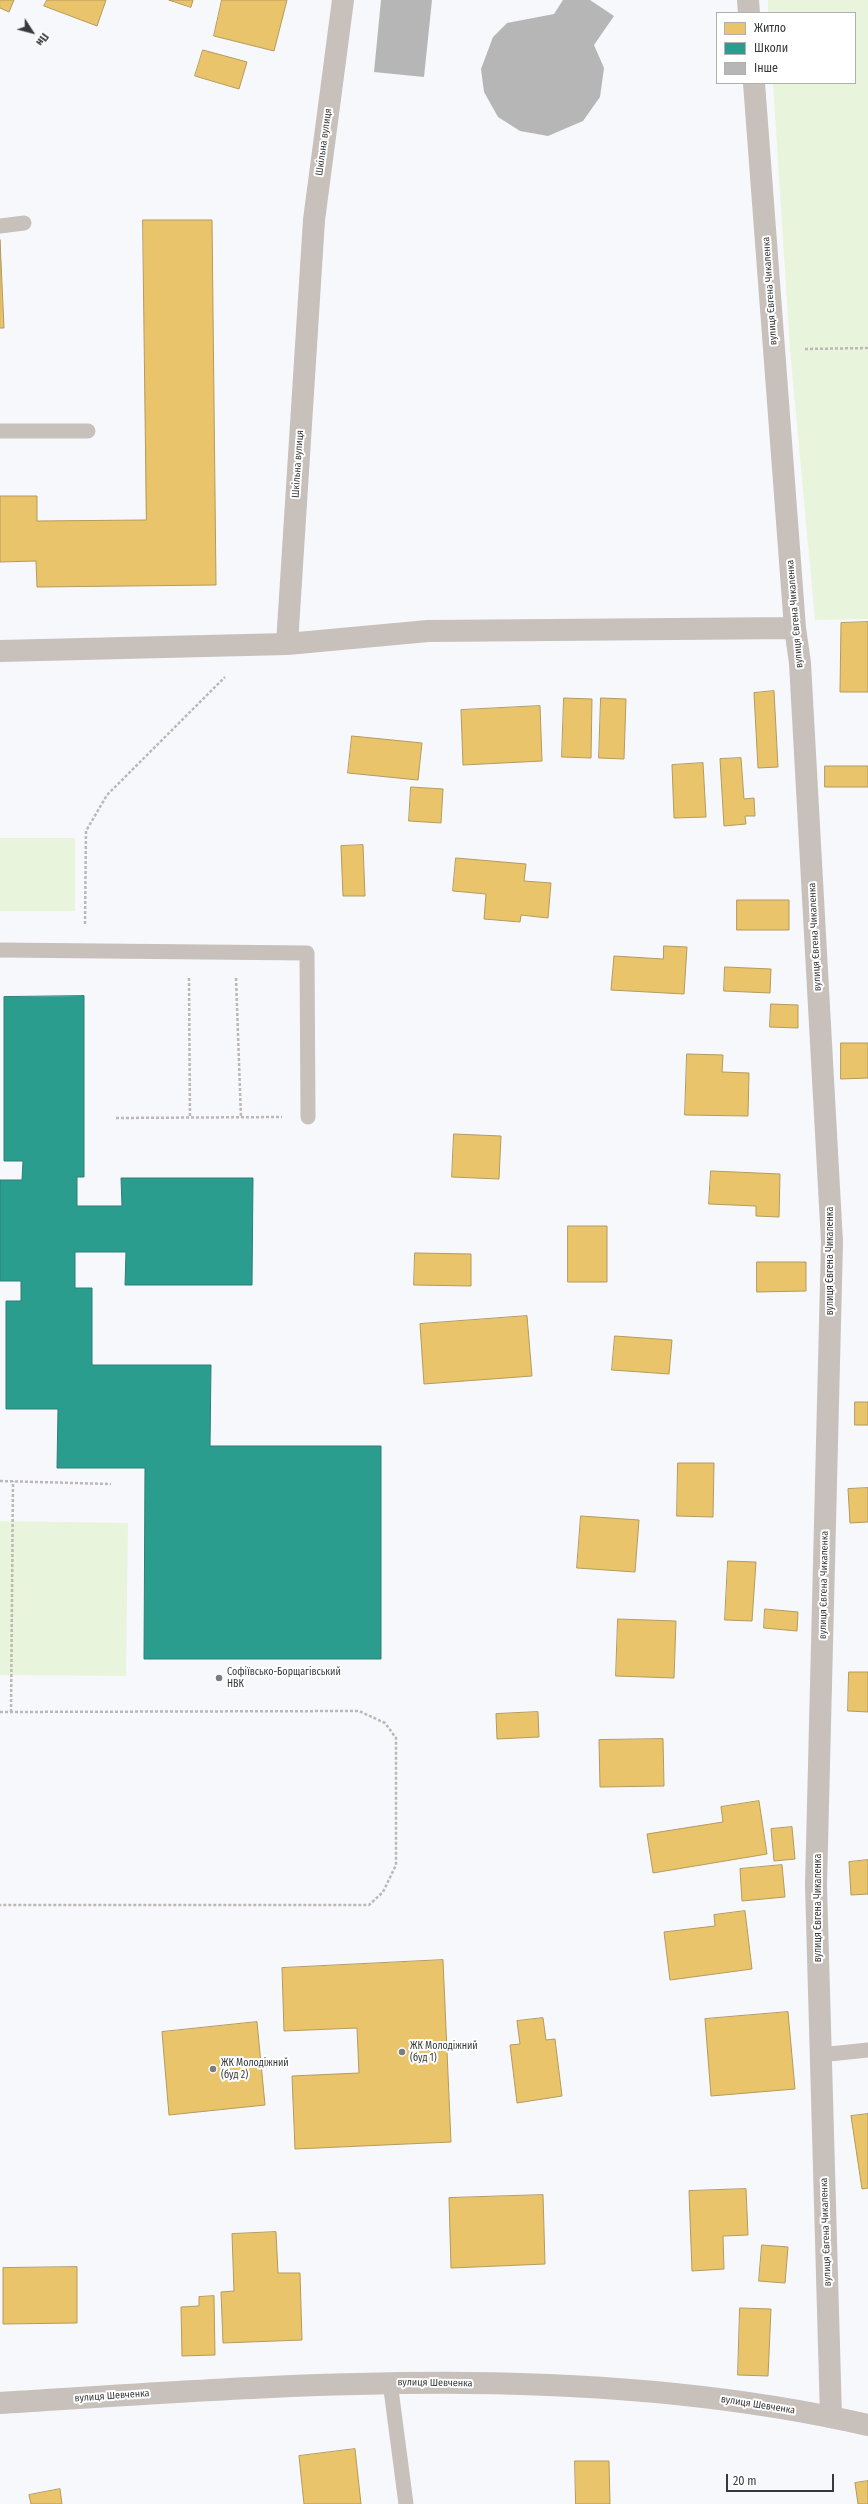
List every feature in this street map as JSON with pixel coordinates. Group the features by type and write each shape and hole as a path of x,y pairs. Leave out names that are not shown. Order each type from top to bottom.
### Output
{"street":[{"name":"Шкільна вулиця","path":"287,644 314,220 343,0"},
{"path":"748,0 749,12"},
{"name":"вулиця Євгена Чикаленка","path":"754,84 795,628 800,671 832,1242 816,1877 820,2055 832,2417"},
{"path":"0,651 287,644 428,631 795,628"},
{"name":"вулиця Шевченка","path":"0,2403 390,2382 569,2387 679,2393 832,2417 868,2425"}],"lane":[{"path":"0,226 24,223"},
{"path":"0,431 88,431"},
{"path":"0,950 307,953 308,1117"},
{"path":"820,2055 868,2050"},
{"path":"390,2382 406,2504"}],"path":[{"path":"798,349 868,348"},
{"path":"84,951 86,831 107,795 236,666 234,645"},
{"path":"188,952 190,1118"},
{"path":"234,952 241,1118"},
{"path":"116,1118 308,1117"},
{"path":"0,1481 111,1484"},
{"path":"11,1712 13,1481"},
{"path":"0,1712 359,1711 385,1723 396,1738 396,1865 383,1892 369,1905 0,1906"}],"green space":[{"path":"768,0 868,0 868,619 815,620 790,349 773,84 856,84 856,12 768,12"},
{"path":"0,838 75,838 75,911 0,911"},
{"path":"0,1521 128,1523 126,1676 0,1675"}],"building: Житло":[{"path":"0,0 14,0 9,12 0,8"},
{"path":"47,0 106,0 97,26 44,6"},
{"path":"169,0 193,0 191,7"},
{"path":"222,0 287,0 274,51 214,36"},
{"path":"203,50 247,62 239,89 195,76"},
{"path":"143,220 212,220 216,585 37,587 36,561 0,562 0,496 37,496 37,521 146,520"},
{"path":"0,240 4,328 0,328"},
{"path":"868,622 868,692 840,692 841,623"},
{"path":"774,691 778,767 758,768 754,693"},
{"path":"564,698 592,699 591,758 562,757"},
{"path":"601,698 626,699 624,759 599,758"},
{"path":"540,706 542,761 463,765 461,710"},
{"path":"352,736 422,743 418,780 348,773"},
{"path":"741,758 744,799 754,798 755,816 745,816 746,824 724,826 720,759"},
{"path":"703,763 706,817 674,818 672,765"},
{"path":"825,766 868,766 868,787 825,787"},
{"path":"411,787 443,789 441,823 409,821"},
{"path":"363,845 365,896 343,896 341,846"},
{"path":"456,858 526,864 524,881 551,883 548,918 521,915 520,922 484,919 486,894 453,891"},
{"path":"737,900 789,900 789,930 737,930"},
{"path":"664,946 687,947 684,994 611,990 614,956 663,959"},
{"path":"725,967 771,969 770,993 724,991"},
{"path":"771,1004 798,1005 798,1028 770,1027"},
{"path":"841,1043 868,1043 868,1078 841,1079"},
{"path":"687,1054 723,1055 722,1072 749,1073 748,1116 685,1115"},
{"path":"454,1134 501,1136 499,1179 452,1177"},
{"path":"711,1171 780,1174 779,1217 756,1216 756,1206 709,1204"},
{"path":"568,1226 607,1226 607,1282 568,1282"},
{"path":"415,1253 471,1254 471,1286 414,1285"},
{"path":"757,1262 806,1262 806,1291 757,1292"},
{"path":"527,1316 532,1376 424,1384 420,1324"},
{"path":"615,1336 672,1340 669,1374 612,1370"},
{"path":"855,1402 868,1402 868,1425 855,1425"},
{"path":"678,1463 714,1463 713,1517 677,1516"},
{"path":"868,1488 868,1522 850,1523 848,1489"},
{"path":"581,1516 639,1520 635,1572 577,1568"},
{"path":"728,1561 756,1562 752,1621 725,1620"},
{"path":"765,1609 798,1612 797,1631 764,1628"},
{"path":"618,1619 676,1621 674,1678 616,1676"},
{"path":"849,1672 868,1672 868,1712 848,1711"},
{"path":"538,1712 539,1737 497,1739 496,1714"},
{"path":"663,1739 664,1786 600,1787 599,1740"},
{"path":"759,1801 767,1854 653,1873 647,1834 723,1822 721,1807"},
{"path":"792,1827 795,1859 774,1861 771,1829"},
{"path":"868,1860 868,1894 851,1895 849,1862"},
{"path":"782,1865 785,1897 742,1901 740,1869"},
{"path":"745,1911 752,1969 670,1980 664,1932 715,1926 714,1915"},
{"name":"ЖК Молодіжний (буд 1)","path":"443,1960 451,2142 295,2149 292,2076 359,2073 357,2028 284,2031 282,1968"},
{"path":"788,2012 795,2089 711,2096 705,2019"},
{"path":"543,2018 546,2040 555,2039 562,2096 517,2103 510,2045 520,2044 517,2021"},
{"name":"ЖК Молодіжний (буд 2)","path":"257,2022 265,2105 169,2115 162,2032"},
{"path":"868,2114 868,2188 862,2189 851,2116"},
{"path":"746,2189 748,2235 723,2236 724,2269 692,2271 689,2191"},
{"path":"543,2195 545,2264 451,2268 449,2198"},
{"path":"276,2232 278,2273 300,2273 302,2340 223,2343 221,2292 234,2291 232,2234"},
{"path":"762,2245 788,2247 785,2283 759,2281"},
{"path":"77,2267 77,2323 3,2324 3,2268"},
{"path":"214,2296 215,2355 182,2356 181,2307 199,2306 199,2297"},
{"path":"740,2308 771,2309 768,2376 738,2375"},
{"path":"355,2449 361,2504 304,2504 299,2456"},
{"path":"575,2461 609,2461 610,2504 576,2504"},
{"path":"868,2481 868,2504 858,2504 855,2483"},
{"path":"60,2489 62,2504 31,2504 29,2495"}],"building: Школи":[{"path":"84,996 84,1177 77,1177 77,1206 122,1206 121,1178 253,1178 252,1285 125,1285 126,1252 75,1252 75,1288 92,1288 92,1365 211,1365 210,1446 381,1446 381,1659 144,1659 145,1468 57,1468 58,1409 6,1409 6,1301 21,1301 21,1281 0,1281 0,1180 22,1180 23,1161 4,1161 4,997"}],"building: Інше":[{"path":"381,0 432,0 424,77 374,72"},
{"path":"563,0 590,0 614,16 594,45 604,68 600,97 583,121 548,136 520,131 498,117 484,92 481,69 493,37 507,23 554,14"}],"place":[{"name":"Софіївсько-Борщагівський НВК","path":"219,1678"},
{"name":"ЖК Молодіжний (буд 1)","path":"402,2052"},
{"name":"ЖК Молодіжний (буд 2)","path":"213,2069"}]}
